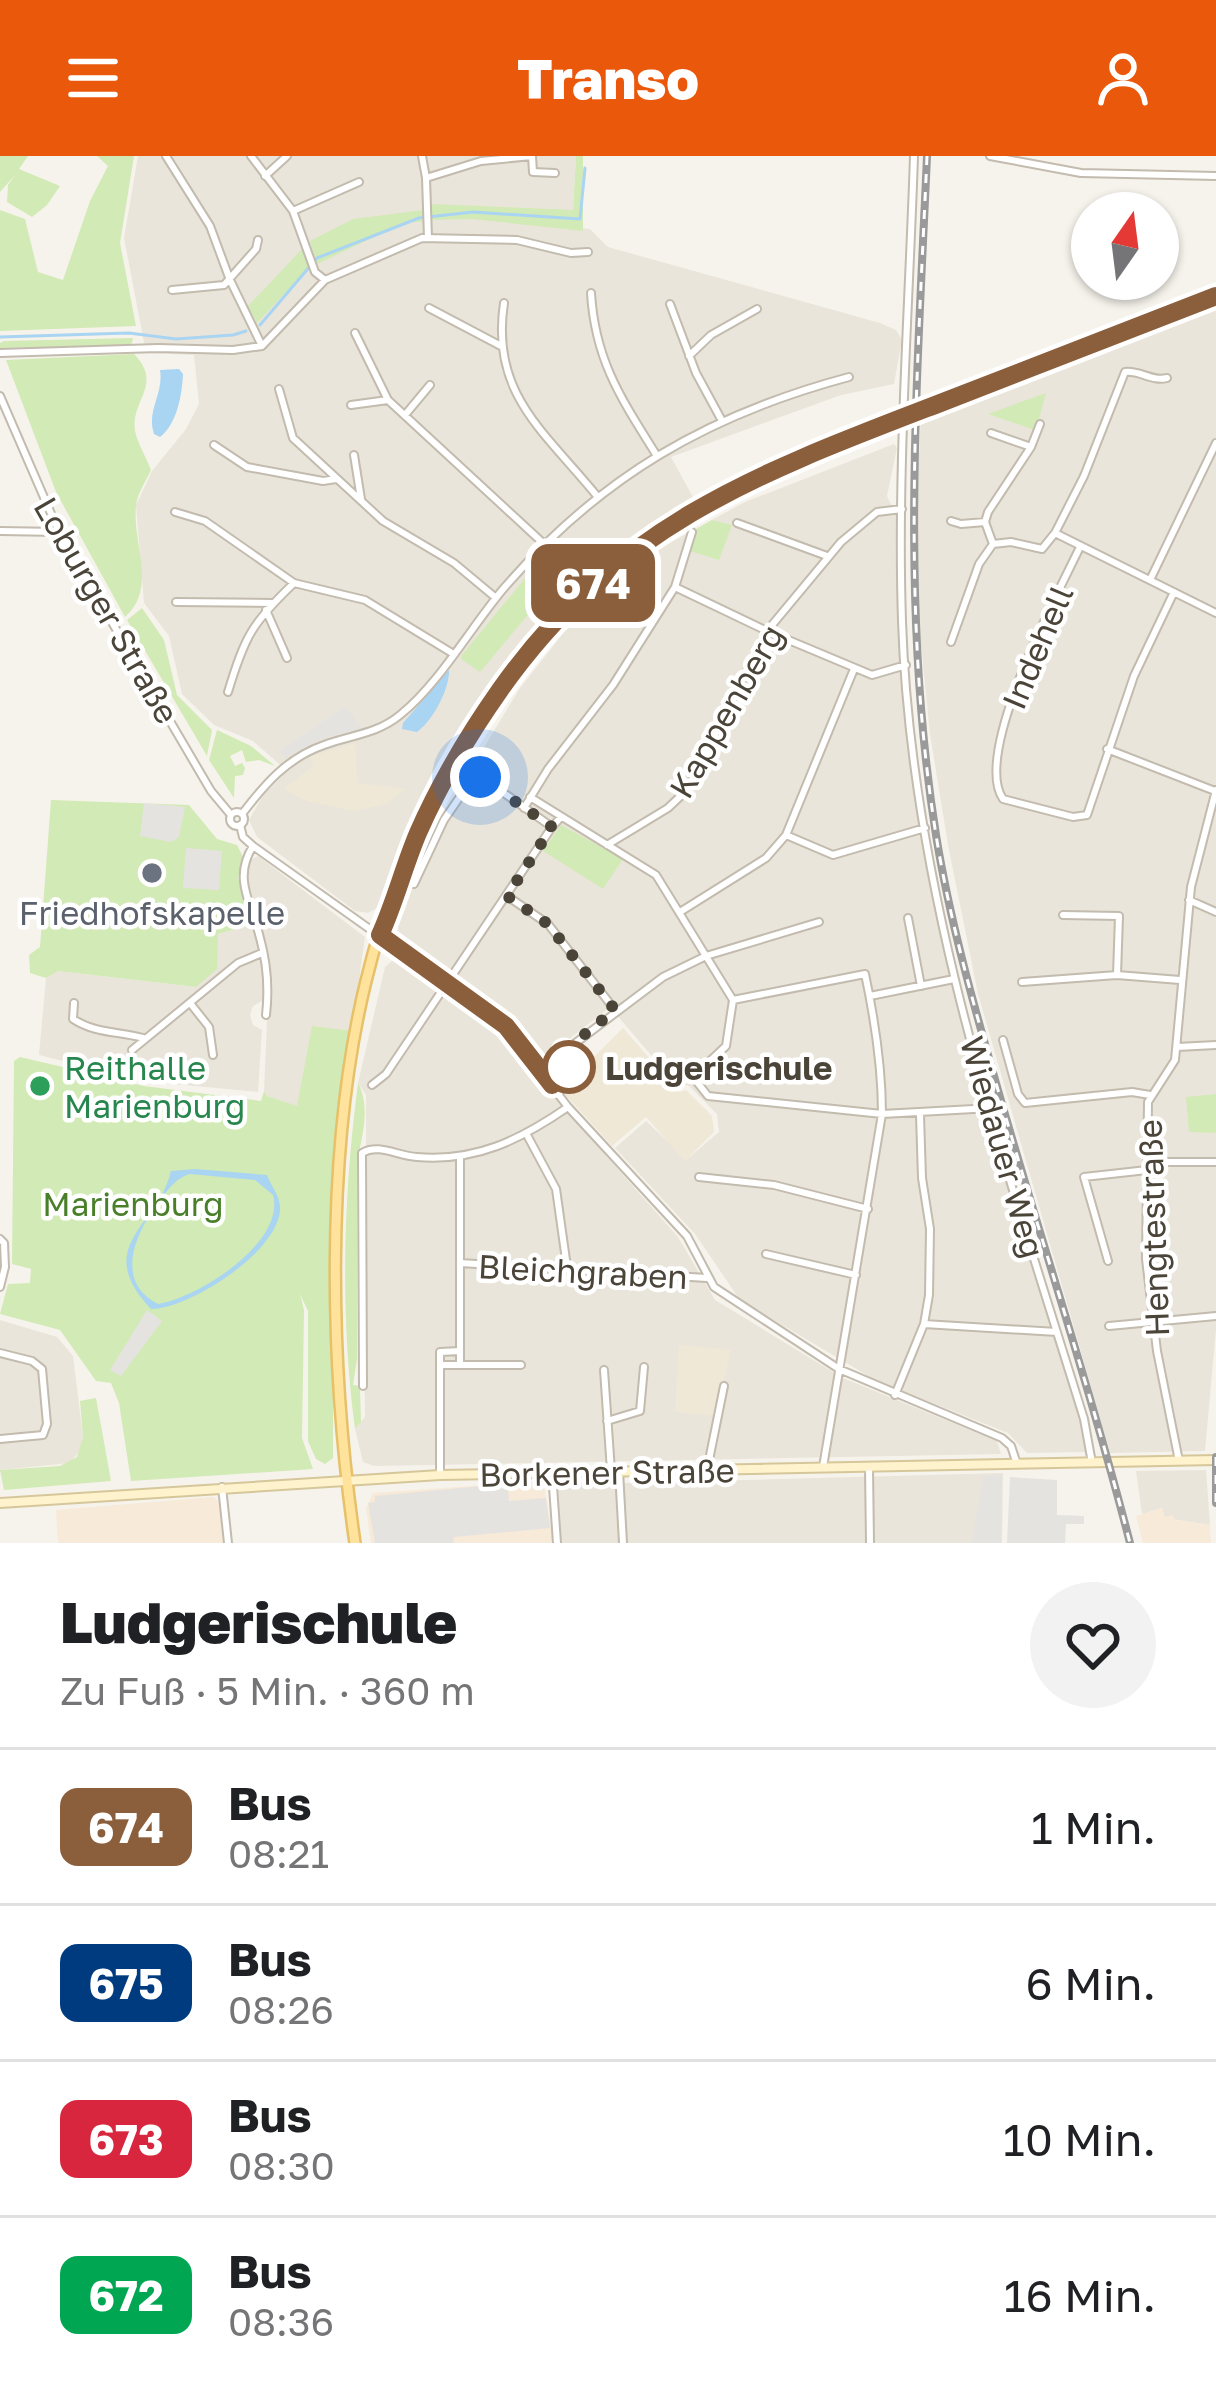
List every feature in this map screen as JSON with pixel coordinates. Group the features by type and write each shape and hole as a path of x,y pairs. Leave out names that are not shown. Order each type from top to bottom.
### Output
{"main road":[{"path":"355,1543 337,1315 340,1172 353,1046 380,935 416,837 464,745 520,664 570,605 633,549 689,511 753,478 863,433 1216,296"}],"street":[{"path":"166,156 210,226 262,346"},
{"path":"251,156 292,211 314,267 325,280"},
{"path":"265,176 287,156"},
{"path":"422,156 428,238"},
{"path":"426,178 481,161 532,156 533,172 555,173"},
{"name":"Wiedauer Weg","path":"914,156 903,509 906,665 925,828 955,979 1084,1419 1092,1463"},
{"path":"990,156 1082,173 1216,176"},
{"path":"292,211 359,182"},
{"path":"0,353 262,346 325,280 428,238 517,241 587,252"},
{"path":"172,290 224,286 256,249 258,240"},
{"path":"591,293 596,342 615,390 657,456"},
{"path":"504,304 501,346 511,389 597,496"},
{"path":"670,304 689,356 721,419"},
{"path":"429,308 501,346"},
{"path":"689,356 711,335 757,309"},
{"path":"355,332 388,400 544,544"},
{"name":"Indehell","path":"1055,533 1084,476 1125,372 1167,379"},
{"path":"848,377 721,419 597,496 544,544 398,717 372,732 296,758 272,776 242,814 240,825 243,837 253,846 506,1026 568,1107 687,1236 702,1258 706,1278 743,1308 839,1370 1002,1438 1011,1446 1017,1464"},
{"path":"405,415 430,386"},
{"path":"279,389 293,438 383,521 454,562 496,598"},
{"name":"Loburger Straße","path":"0,396 59,532 211,791 231,815 232,824 240,825"},
{"path":"351,405 388,400"},
{"path":"993,544 985,523 994,500 1031,447 1040,424"},
{"path":"991,433 1031,447"},
{"path":"1150,580 1216,442"},
{"path":"214,445 247,466 323,481 336,478"},
{"path":"354,455 361,499"},
{"name":"Kappenberg","path":"607,845 668,808 687,790 766,632 827,556 877,512 903,509"},
{"path":"175,512 205,521 294,583 365,601 452,653"},
{"path":"951,520 985,523"},
{"path":"736,523 827,556"},
{"path":"0,531 59,532"},
{"path":"524,808 614,686 675,587 692,532"},
{"path":"951,642 979,564 993,544 1011,542 1042,549 1055,533 1216,613"},
{"name":"Indehell","path":"1080,547 1010,703 999,750 998,790 1009,802 1073,817 1090,810 1107,749"},
{"path":"228,692 243,642 294,583"},
{"path":"675,587 766,632 872,675 906,665"},
{"path":"1174,592 1134,676 1107,749 1216,790"},
{"path":"176,602 273,603"},
{"path":"266,610 287,658"},
{"path":"680,912 766,858 786,835 854,668"},
{"path":"414,884 444,820 472,779 484,779 552,827"},
{"name":"Hengtestraße","path":"1180,1460 1153,1322 1147,1259 1150,1094 1172,1070 1177,1047 1189,900 1216,790"},
{"path":"530,797 656,875 733,1000 726,1046 692,1077 709,1096 882,1114 992,1108"},
{"path":"231,815 242,814"},
{"path":"372,1084 386,1074 449,985 561,817"},
{"path":"786,835 833,855 925,828"},
{"path":"253,846 244,862 242,880 264,952 266,1015"},
{"path":"507,896 548,924 615,1010"},
{"path":"1189,900 1216,912"},
{"path":"1064,915 1119,916 1118,974"},
{"path":"908,918 922,986"},
{"path":"541,1070 663,977 706,956 819,922"},
{"path":"132,1050 238,962 264,952"},
{"path":"733,1000 865,974 870,996 881,1062 882,1114 823,1467"},
{"path":"1022,982 1118,974 1180,980"},
{"path":"870,996 955,979"},
{"path":"190,1003 209,1027 214,1055"},
{"path":"74,1004 74,1019 95,1031 143,1038"},
{"path":"1003,1040 1018,1094 1025,1103 1150,1094"},
{"path":"1177,1047 1216,1045"},
{"path":"363,1386 361,1158 365,1149 414,1157 486,1152 526,1135 568,1107"},
{"path":"895,1395 923,1324 929,1295 920,1115"},
{"path":"526,1135 556,1189 567,1268"},
{"path":"460,1156 460,1365"},
{"path":"1108,1261 1084,1177 1147,1166 1216,1162"},
{"path":"699,1177 774,1185 868,1209"},
{"path":"0,1239 5,1267 0,1287"},
{"path":"766,1254 856,1275"},
{"name":"Bleichgraben","path":"460,1264 706,1278"},
{"path":"1109,1325 1216,1316"},
{"path":"923,1324 1057,1332"},
{"path":"440,1475 440,1352 460,1352"},
{"path":"0,1353 32,1361 42,1369 47,1424 43,1435 0,1439"},
{"path":"440,1365 521,1365"},
{"path":"607,1421 640,1411 644,1367"},
{"path":"604,1370 623,1543"},
{"path":"707,1469 724,1386"},
{"name":"Borkener Straße","path":"0,1503 440,1475 1216,1460"},
{"path":"869,1467 870,1543"},
{"path":"552,1472 556,1543"},
{"path":"222,1487 228,1543"}],"shaded area":[{"path":"138,156 576,156 572,227 590,229 608,247 880,323 896,330 902,340 894,384 841,395 671,457 694,499 636,537 538,629 460,739 405,841 377,908 368,913 355,911 257,837 249,820 264,794 287,771 253,741 214,725 182,694 169,636 144,603 136,505 152,471 186,429 199,404 194,355 146,353 124,238"},
{"path":"1216,300 1216,1329 1205,1451 1110,1453 978,994 948,845 918,615 915,538 921,414"},
{"path":"894,444 887,496 898,520 900,622 923,835 938,922 952,985 1082,1422 1086,1452 1027,1453 1008,1433 875,1380 740,1300 695,1234 615,1148 646,1121 687,1159 719,1132 717,1114 688,1085 679,1088 610,1007 542,1060 507,1018 401,941 397,924 408,891 461,785 520,688 561,636 558,632 655,551 745,502"},
{"path":"345,706 362,729 327,737 285,758 280,750"},
{"path":"355,743 357,783 405,789 386,804 354,811 307,801 283,789 314,766 309,757"},
{"path":"144,803 185,807 179,837 171,842 140,836"},
{"path":"186,848 222,851 219,890 183,888"},
{"path":"258,856 365,937 352,1031 297,1107 264,1091 269,972 246,880 250,860"},
{"path":"253,924 264,971 264,1000 253,1006 250,1015 253,1025 262,1030 258,1092 142,1081 39,1055 46,978 57,971 196,987 218,934"},
{"path":"402,959 495,1023 678,1237 715,1300 843,1378 997,1441 1001,1454 374,1466 363,1462 355,1429 365,1417 362,1158 366,1095 358,1083 385,967"},
{"path":"623,1028 679,1092 686,1090 712,1116 714,1132 685,1161 646,1117 612,1146 561,1090"},
{"path":"147,1310 162,1321 121,1376 110,1370"},
{"path":"0,1320 57,1337 73,1356 83,1437 82,1448 70,1463 0,1470"},
{"path":"679,1345 731,1350 715,1416 675,1412"},
{"path":"1206,1470 1210,1525 1165,1518 1162,1508 1142,1514 1136,1471"},
{"path":"1003,1473 1002,1543 561,1543 555,1481 629,1483"},
{"path":"1002,1475 1001,1543 972,1543 983,1476"},
{"path":"1010,1477 1057,1480 1057,1515 1084,1516 1084,1524 1066,1524 1065,1543 1007,1543"},
{"path":"543,1481 554,1543 371,1543 366,1508 373,1493"},
{"path":"492,1485 493,1489 508,1488 509,1501 546,1498 550,1528 454,1537 453,1543 375,1543 368,1503 375,1502 375,1496"},
{"path":"213,1497 219,1502 224,1543 58,1543 56,1510"},
{"path":"1162,1508 1165,1517 1210,1525 1211,1543 1143,1543 1136,1516"}],"green space":[{"path":"0,156 28,156 19,169 60,186 32,217 7,202 8,185 15,175 0,192"},
{"path":"97,156 134,156 120,243 136,326 0,331 0,210 25,219 38,272 63,280 90,201 108,166"},
{"path":"576,156 583,156 583,231 472,219 429,220 430,204 573,210"},
{"path":"423,210 422,222 406,222 317,264 310,241 353,219"},
{"path":"304,247 310,266 257,323 248,306"},
{"path":"133,338 131,346 0,348 4,341"},
{"path":"134,354 146,375 135,431 151,470 136,506 140,593 125,617 56,492 6,360"},
{"path":"1046,393 1032,429 988,414"},
{"path":"712,520 732,525 719,560 690,551 695,530"},
{"path":"535,566 542,598 480,672 462,655"},
{"path":"142,608 164,640 177,695 212,730 207,756 127,620"},
{"path":"217,730 251,746 275,766 259,760 246,762 242,750 230,756 235,766 242,763 245,768 243,775 235,776 234,798 209,760"},
{"path":"51,800 189,805 217,839 237,845 243,857 238,878 253,924 218,934 217,969 196,987 58,971 46,978 30,973 29,955 40,947"},
{"path":"561,825 623,859 603,889 543,851"},
{"name":"Marienburg","path":"312,1026 352,1031 333,1229 333,1458 325,1464 316,1459 308,1441 308,1311 300,1294 304,1310 302,1438 313,1469 131,1481 119,1403 111,1383 96,1381 60,1330 0,1314 8,1284 30,1283 31,1269 12,1264 14,1061 20,1057 144,1086 261,1101 264,1091 297,1106"},
{"path":"358,1083 365,1112 357,1162 353,1385 360,1386 361,1422 355,1429 345,1256"},
{"path":"1216,1094 1216,1133 1189,1132 1186,1097"},
{"path":"96,1398 111,1481 4,1490 0,1470 60,1466 77,1457 83,1437 80,1401"}],"water":[{"path":"179,369 183,374 178,408 160,437 154,434 152,417 160,370"},
{"path":"449,670 444,694 429,720 417,732 402,729 403,723"},
{"path":"171,1171 267,1175 280,1210 264,1243 229,1275 187,1299 151,1309 134,1287 127,1268 128,1252","holes":["190,1174 255,1180 273,1195 273,1213 253,1249 215,1279 175,1300 158,1304 145,1295 133,1272 135,1245 170,1187"]}],"waterway":[{"path":"260,325 317,258 419,218 473,212 580,219 585,168"},
{"path":"0,337 129,333 176,339 246,331"}],"railway":[{"path":"927,156 916,411 915,581 925,750 936,835 980,1027 1130,1543"},
{"path":"1216,1457 1216,1503"}],"bus line":[{"name":"674","path":"564,1051 569,1066 552,1085 506,1026 380,935 439,790 501,689 542,636 582,593 644,541 733,488 1216,296"}],"place":[{"name":"Friedhofskapelle","path":"152,873"},
{"name":"Ludgerischule","path":"569,1067"},
{"name":"Reithalle Marienburg","path":"40,1086"}],"route":[{"path":"480,777 552,827 507,896 548,924 615,1010 564,1051 569,1067"}]}
